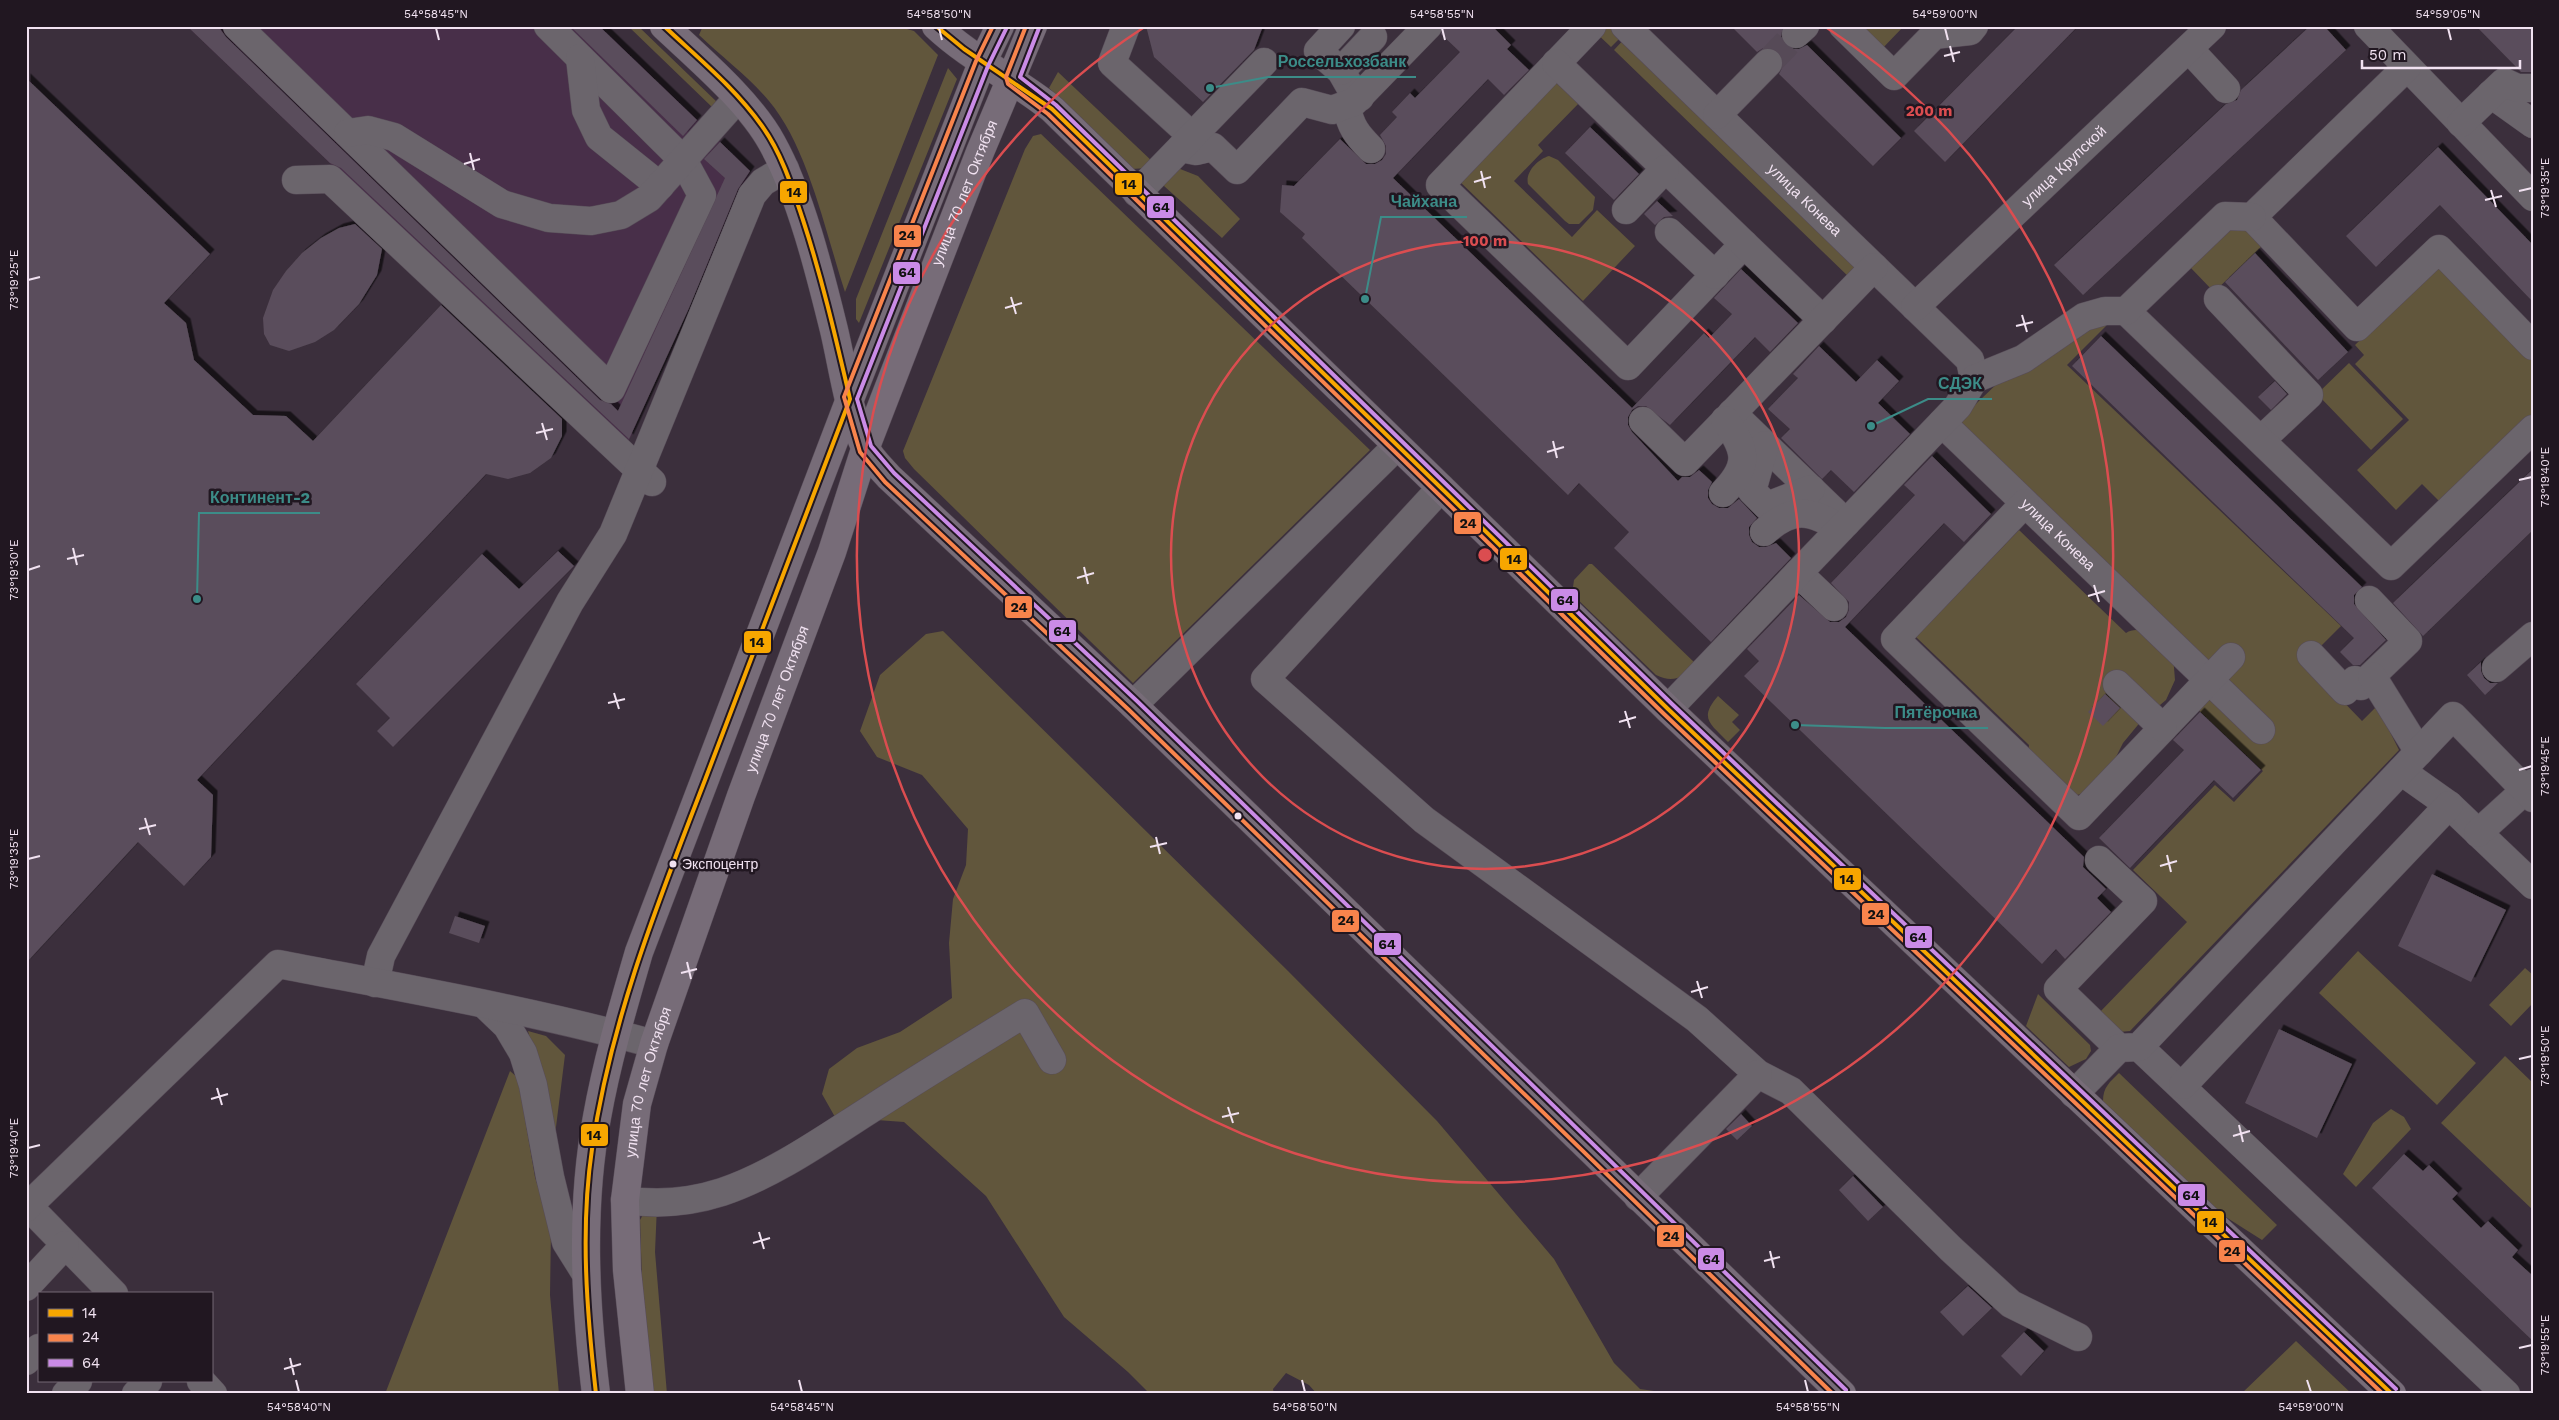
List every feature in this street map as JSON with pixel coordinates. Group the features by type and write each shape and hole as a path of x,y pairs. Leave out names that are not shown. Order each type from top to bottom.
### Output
{"main road":[{"path":"936,26 954,43 982,63 1012,79 1052,109 1668,709 2392,1394"},
{"name":"улица 70 лет Октября","path":"596,1394 586,1274 588,1209 597,1119 614,1033 639,952 850,399 982,63 1000,26"},
{"name":"улица 70 лет Октября","path":"640,1394 627,1270 625,1200 637,1104 654,1044 734,814 832,552 865,448 980,152 1033,26"},
{"path":"674,29 738,98 772,141 785,169 826,302 850,399 865,448 889,477 1133,705 1638,1198 1842,1394"}],"street":[{"path":"237,26 611,389 702,195 683,160 548,26"},
{"path":"1126,26 1112,63 1196,151 1213,147 1237,170 1302,102 1332,110 1354,102 1428,26"},
{"path":"1341,26 1318,50 1341,71 1353,92 1354,102 1350,124 1355,133 1370,149"},
{"path":"1592,26 1440,185 1628,366 1744,244"},
{"name":"улица Конева","path":"1625,26 1970,360 1974,379"},
{"path":"1843,26 1894,76 1934,35 1970,31 1974,26"},
{"name":"улица Крупской","path":"1915,307 2212,26"},
{"path":"2368,26 2533,197"},
{"path":"1341,71 1373,37"},
{"path":"2189,49 2226,88"},
{"path":"580,58 586,110 599,137 660,186"},
{"path":"1137,193 1264,62"},
{"path":"1556,63 1822,320"},
{"path":"1717,115 1768,63"},
{"path":"2252,217 2407,67"},
{"path":"2461,123 2504,82 2517,88 2533,88"},
{"path":"2491,94 2533,124"},
{"path":"348,133 368,130 394,137 502,204 549,218 591,221 621,214 649,198 738,98"},
{"path":"375,983 381,956 570,602 647,477 752,195 763,182 785,169"},
{"path":"1626,210 1665,169"},
{"path":"296,180 330,179 647,477"},
{"path":"2126,311 2225,216 2252,217 2358,327 2439,249 2533,346"},
{"path":"1669,232 1714,275"},
{"path":"1643,421 1685,462 1874,267"},
{"path":"2218,298 2309,394 2261,440"},
{"path":"1668,709 1958,406 1974,379 2023,359 2084,317 2105,311 2126,311 2391,566 2530,437"},
{"path":"1729,417 1765,445 1811,489 1844,526"},
{"path":"1723,493 1737,478 1743,464 1743,452 1729,417"},
{"name":"улица Конева","path":"1942,423 2261,730"},
{"path":"1765,445 1752,491 1767,506 1811,489"},
{"path":"1133,705 1398,446"},
{"path":"1441,488 1265,679 1424,820 1697,1019 1758,1074 1791,1091 1951,1249 2011,1304 2078,1337"},
{"path":"2025,503 1895,639 2079,816 2231,657"},
{"path":"1764,532 1780,518 1792,514 1810,513 1844,526"},
{"path":"1798,573 1834,607"},
{"path":"2311,655 2345,690 2355,680 2361,686 2372,676 2408,641 2369,600"},
{"path":"2496,668 2533,636"},
{"path":"2372,676 2410,761 2449,805 2533,884"},
{"path":"2117,684 2163,728"},
{"path":"2074,1094 2129,1047 2453,716 2530,790 2478,833"},
{"path":"2183,1085 2449,805"},
{"path":"2100,860 2143,902 2058,990 2129,1047 2183,1085 2506,1394"},
{"path":"102,1290 66,1245 27,1207 278,964 614,1033 654,1044"},
{"path":"486,1006 507,1026 523,1053 532,1085 550,1177 566,1242 586,1274"},
{"path":"625,1200 646,1203 688,1200 722,1192 767,1171 835,1132 1025,1013 1052,1060"},
{"path":"1638,1198 1758,1074"},
{"path":"26,1287 66,1245"},
{"path":"26,1361 38,1349"},
{"path":"66,1394 77,1382"},
{"path":"136,1394 147,1382"}],"shaded area":[{"path":"187,26 600,26 750,171 626,447"},
{"path":"628,26 638,26 718,103 713,108"},
{"path":"703,26 897,26 914,31 938,55 845,292 823,218 795,142 783,120 761,92 699,35"},
{"path":"1597,26 1616,26 1624,34 1611,47 1593,30"},
{"path":"1853,26 1904,26 1879,52"},
{"path":"1627,36 1862,269 1852,280 1614,50"},
{"path":"948,68 957,79 859,323 856,319 856,299"},
{"path":"1058,72 1154,163 1147,168 1132,169 1049,88"},
{"path":"1556,82 1581,101 1538,145 1543,151 1514,181 1572,237 1597,210 1635,246 1583,301 1454,176"},
{"path":"1041,134 1370,450 1133,683 914,469 905,458 903,451 1025,149 1033,136"},
{"path":"1549,156 1558,160 1595,197 1593,210 1579,224 1569,224 1565,221 1528,184 1528,175 1533,167"},
{"path":"1170,165 1198,176 1240,219 1222,238 1164,186 1161,178"},
{"path":"2240,218 2264,244 2214,292 2189,266"},
{"path":"2442,260 2533,355 2533,418 2443,505 2422,484 2396,510 2357,470 2409,420 2355,364 2364,355 2355,345"},
{"path":"2097,318 2106,326 2067,365 2341,626 2305,662 2362,721 2377,706 2399,750 2130,1031 2119,1032 2099,1013 2187,922 2133,870 2215,785 2234,802 2263,771 2191,703 2209,684 1957,422 2003,378"},
{"path":"2349,363 2403,419 2371,450 2317,394"},
{"path":"2019,530 2126,633 2133,630 2146,632 2173,655 2175,680 2166,700 2142,720 2123,743 2113,763 2088,791 2070,798 2028,754 2029,745 1916,637"},
{"path":"1589,564 1592,564 1696,664 1678,678 1668,679 1656,675 1572,594 1574,580"},
{"path":"943,631 1288,971 1437,1121 1554,1259 1614,1363 1640,1389 1675,1394 1317,1394 1309,1385 1286,1373 1273,1389 1274,1394 1150,1394 1128,1372 1064,1317 986,1196 904,1122 835,1117 822,1094 829,1069 857,1048 900,1032 952,998 949,943 953,899 966,865 968,829 922,775 877,757 860,731 880,675 926,634"},
{"path":"1718,696 1739,715 1732,722 1740,730 1728,742 1709,721 1709,710"},
{"path":"2358,951 2476,1063 2437,1105 2319,993"},
{"path":"2525,968 2533,975 2533,1003 2511,1026 2489,1005"},
{"path":"2038,994 2090,1045 2091,1051 2086,1059 2069,1067 2026,1026"},
{"path":"528,1031 546,1036 565,1055 553,1151 548,1110"},
{"path":"2505,1056 2533,1083 2533,1210 2441,1123"},
{"path":"510,1071 518,1078 535,1177 551,1229 550,1295 559,1394 385,1394"},
{"path":"2119,1073 2277,1225 2262,1240 2221,1214 2103,1101 2106,1088"},
{"path":"2391,1109 2404,1117 2411,1129 2356,1187 2343,1174 2373,1123"},
{"path":"657,1206 655,1252 667,1394 651,1394 643,1312 640,1220 644,1213"},
{"path":"2296,1341 2352,1394 2241,1394"}],"building":[{"path":"187,26 218,26 226,37 600,400 611,404 618,411 725,178 704,159 720,142 750,171 738,189 689,308 629,439 341,168 330,163"},
{"path":"570,26 599,26 697,120 683,136"},
{"path":"1146,26 1263,26 1254,50 1203,102 1154,57"},
{"path":"1443,26 1492,26 1511,45 1507,49 1529,70 1504,95 1488,79 1393,178 1632,408 1704,333 1709,338 1732,314 1714,298 1741,269 1798,323 1770,352 1755,337 1670,425 1646,406 1638,406 1632,410 1628,417 1628,425 1632,432 1678,481 1682,477 1690,477 1699,470 1712,482 1708,490 1708,498 1712,504 1719,508 1728,508 1739,499 1757,518 1749,527 1749,535 1752,542 1759,547 1766,547 1776,543 1791,558 1711,642 1614,548 1629,532 1579,483 1568,495 1302,238 1305,234 1280,212 1282,185 1294,186 1340,139 1366,164 1375,164 1382,160 1386,154 1386,146 1380,135 1397,117 1392,112 1410,93 1415,98 1460,52 1441,34"},
{"path":"1731,26 1783,26 1781,37 1785,45 1792,49 1799,49 1807,45 1901,138 1873,166 1779,74 1783,66 1783,59 1779,52 1771,48 1763,48 1757,52"},
{"path":"2018,26 2078,26 1945,162 1914,131"},
{"path":"2310,26 2324,26 2346,50 2083,295 2054,265 2226,104 2237,100 2241,90"},
{"path":"2476,26 2533,26 2533,72 2521,72"},
{"path":"26,78 210,254 164,303 186,323 194,360 253,415 286,416 313,441 441,305 562,419 562,436 551,458 530,473 508,479 486,474 197,780 213,795 211,857 184,886 138,842 26,963"},
{"path":"1590,127 1639,174 1614,200 1565,153"},
{"path":"2438,147 2533,245 2533,302 2440,205 2376,267 2346,236"},
{"path":"1657,201 1673,216 1664,217 1655,225 1644,214"},
{"path":"355,224 382,249 377,275 359,304 334,330 315,342 289,351 270,345 264,334 263,318 273,290 286,271 302,253 321,238 339,228"},
{"path":"2255,253 2348,352 2318,380 2225,282"},
{"path":"2101,336 2362,587 2354,595 2354,604 2386,640 2360,665 2353,665 2340,652 2354,638 2072,366"},
{"path":"1819,346 1856,382 1877,360 1899,381 1878,403 1910,434 1854,492 1831,470 1822,479 1781,438 1790,429 1768,409 1798,378 1793,374"},
{"path":"2275,381 2287,394 2271,410 2258,397"},
{"path":"1932,456 1991,514 1964,542 1944,523 1845,627 2084,857 2083,867 2106,889 2097,898 2111,912 2065,959 2056,949 2042,964 1744,676 1759,661 1747,649 1799,595 1830,622 1839,622 1846,617 1849,610 1849,602 1831,583 1915,495 1904,485"},
{"path":"2533,469 2533,530 2423,636 2393,603"},
{"path":"558,551 574,566 393,747 377,731 390,718 356,684 482,554 519,589"},
{"path":"2481,662 2481,671 2484,678 2490,683 2498,683 2485,695 2467,675"},
{"path":"2105,694 2120,708 2103,726 2088,712"},
{"path":"2200,712 2261,770 2233,798 2214,780 2130,868 2099,838 2184,750 2173,740"},
{"path":"2432,874 2506,910 2471,982 2398,946"},
{"path":"455,916 485,926 479,943 449,933"},
{"path":"2279,1029 2352,1064 2317,1138 2245,1103"},
{"path":"1741,1114 1752,1126 1737,1140 1726,1129"},
{"path":"2404,1154 2423,1171 2429,1165 2458,1193 2452,1199 2481,1228 2488,1221 2518,1250 2512,1257 2533,1276 2533,1341 2372,1188"},
{"path":"1853,1176 1883,1207 1868,1221 1839,1190"},
{"path":"1968,1286 1992,1308 1963,1336 1940,1312"},
{"path":"2024,1332 2044,1351 2021,1376 2001,1356"}],"tunnel":[{"path":"1768,63 1796,34"}],"transit line":[{"name":"14","path":"664,26 740,99 762,126 781,159 810,242 850,399"},
{"name":"14","path":"936,26 964,49 1052,109 1668,709 2392,1394"},
{"name":"24","path":"993,26 976,61 844,397 860,452 885,482 1129,710 1833,1394"},
{"name":"24","path":"1026,26 1006,77 1008,84 1048,114 1664,714 2383,1394"},
{"name":"64","path":"1039,28 1020,77 1056,105 1672,704 2396,1389"},
{"name":"64","path":"1006,29 988,66 857,399 871,446 894,473 1137,701 1846,1390"},
{"name":"14","path":"596,1394 586,1272 586,1210 592,1149 600,1101 611,1054 638,962 670,871 850,399"}],"place":[{"name":"Россельхозбанк","path":"1210,88"},
{"name":"Чайхана","path":"1365,299"},
{"name":"СДЭК","path":"1871,426"},
{"name":"Континент-2","path":"197,599"},
{"name":"Пятёрочка","path":"1795,725"},
{"name":"Экспоцентр","path":"673,864"}]}
